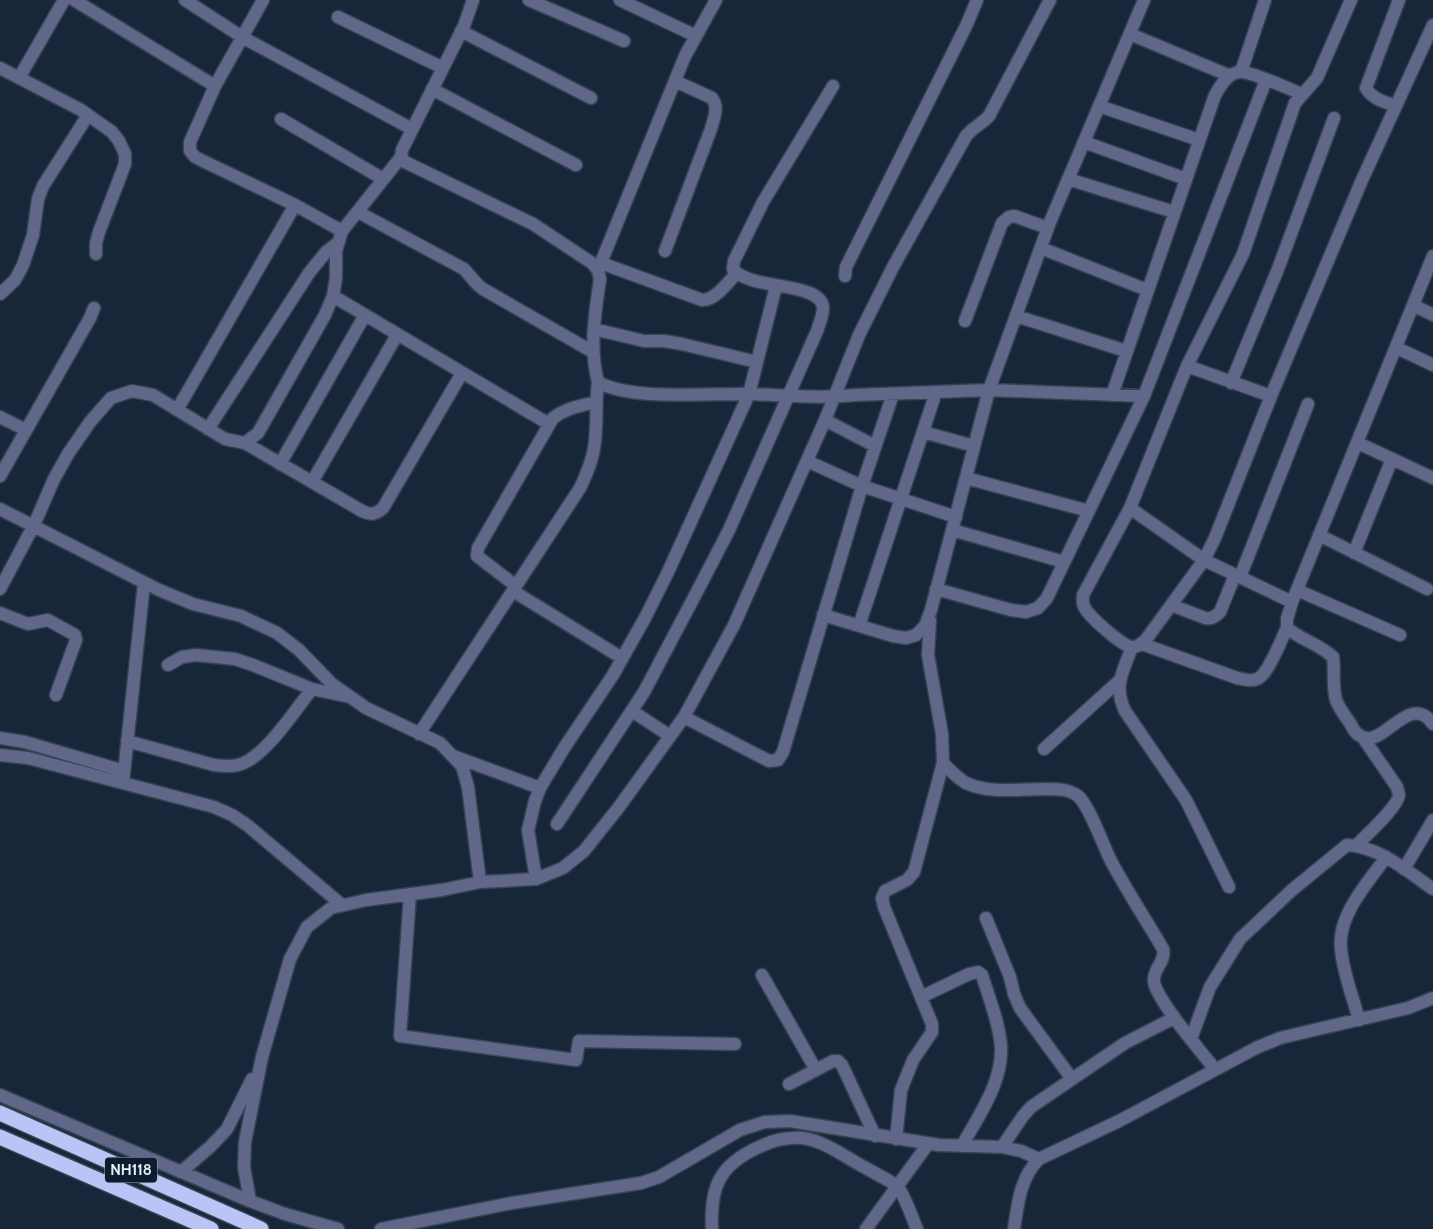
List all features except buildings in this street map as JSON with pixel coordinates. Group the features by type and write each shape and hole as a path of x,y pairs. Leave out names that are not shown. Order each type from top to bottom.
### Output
{"highway":[{"name":"NH118","path":"0,1113 262,1229"},
{"name":"NH118","path":"0,1138 211,1229"}],"street":[{"path":"19,78 64,0"},
{"path":"74,0 215,86"},
{"path":"185,0 242,37 412,129"},
{"path":"263,0 215,86 190,142 190,151 202,162 295,205 341,237"},
{"path":"208,429 308,273 341,237 401,157 402,150 412,129 461,31 473,0"},
{"path":"529,0 624,41"},
{"path":"620,0 696,36"},
{"path":"420,734 580,488 588,470 594,447 598,382 594,368 593,352 600,279 599,266 675,81 696,36 716,0"},
{"path":"845,276 846,266 967,24 977,0"},
{"path":"250,1201 244,1167 245,1142 262,1057 290,959 307,927 331,908 342,905 442,890 480,882 536,879 563,868 584,851 619,807 684,716 734,626 835,397 859,336 893,267 966,136 989,116 1050,0"},
{"path":"823,616 906,638 916,635 925,626 931,610 989,390 1048,228 1144,0"},
{"path":"1112,395 1215,95 1222,83 1235,74 1265,0"},
{"path":"1351,0 1317,78 1295,103 1243,254 1187,366 1130,508 1087,585 1083,605 1088,613 1122,643 1137,645 1251,681 1259,678 1265,672 1287,628 1287,619 1295,596 1432,258"},
{"path":"1396,106 1369,94 1366,88 1399,0"},
{"path":"338,17 443,68"},
{"path":"1229,887 1186,800 1125,711 1118,690 1120,680 1137,645 1171,606 1204,560 1215,538 1271,396 1362,180 1433,25"},
{"path":"461,31 591,98"},
{"path":"1130,34 1235,74 1266,80 1302,94"},
{"path":"0,68 88,115 112,132 119,142 125,154 125,164 99,232 96,254"},
{"path":"936,589 1012,610 1026,612 1038,608 1047,598 1144,396 1266,80"},
{"path":"665,251 716,110 716,102 712,98 675,81"},
{"path":"557,824 632,711 667,649 729,530 817,332 823,310 821,302 816,295 756,282 736,273 734,261 763,202 833,86"},
{"path":"432,89 576,164"},
{"path":"1099,106 1199,140"},
{"path":"0,294 15,280 22,265 33,236 37,205 43,186 88,115"},
{"path":"1231,383 1278,269 1334,118"},
{"path":"281,120 384,179"},
{"path":"1084,142 1186,179"},
{"path":"401,157 406,162 533,224 599,266 702,300 713,297 736,273"},
{"path":"1068,179 1174,212"},
{"path":"177,410 295,205"},
{"path":"358,212 464,269 483,289 593,352"},
{"path":"965,322 1002,222 1014,216 1048,228"},
{"path":"244,443 258,433 325,315 333,296 336,278 336,251 341,237"},
{"path":"1041,248 1147,290"},
{"path":"536,879 528,830 540,788 547,774 613,674 668,572 748,394 776,286"},
{"path":"333,296 549,424"},
{"path":"1413,306 1433,315"},
{"path":"0,476 94,308"},
{"path":"280,464 365,315"},
{"path":"1016,316 1126,351"},
{"path":"594,329 644,341 664,341 682,344 757,362"},
{"path":"312,482 397,335"},
{"path":"1397,348 1433,365"},
{"path":"1187,366 1271,396"},
{"path":"0,589 34,526 54,479 68,454 90,422 111,398 132,391 153,396 225,440 244,443 370,514 377,513 383,508 462,372"},
{"path":"598,382 617,390 666,395 748,394 835,397 989,390 1144,396"},
{"path":"859,626 936,392"},
{"path":"684,716 760,757 769,761 778,760 783,752 862,486 893,394"},
{"path":"596,402 561,412 549,424 478,548 477,556 515,588 622,658"},
{"path":"1171,606 1210,619 1216,617 1220,612 1238,576 1308,404"},
{"path":"0,416 26,430"},
{"path":"825,420 876,446"},
{"path":"923,432 974,446"},
{"path":"1358,443 1433,478"},
{"path":"1354,553 1392,459"},
{"path":"807,461 862,486 956,517"},
{"path":"966,478 1089,511"},
{"path":"1130,508 1204,560 1238,576 1400,636"},
{"path":"0,509 144,583 193,604 241,616 277,633 299,650 332,684 366,708 440,743 462,766 468,787 480,882"},
{"path":"952,530 1064,562"},
{"path":"1319,535 1427,589"},
{"path":"124,777 144,583"},
{"path":"896,1139 898,1106 906,1075 932,1032 932,1024 882,898 885,891 907,880 914,872 943,763 942,734 928,655 931,610"},
{"path":"0,613 28,624 48,620 75,635 76,640 56,695"},
{"path":"1287,628 1296,636 1324,648 1333,657 1336,700 1357,734 1364,738 1397,787 1399,794 1395,804 1356,846"},
{"path":"168,664 182,656 196,655 235,659 312,689 350,697"},
{"path":"1044,749 1120,680"},
{"path":"127,741 214,765 240,765 263,750 312,689"},
{"path":"632,711 670,736"},
{"path":"1364,738 1375,738 1408,714 1419,714 1429,719 1433,724"},
{"path":"0,738 25,742 232,815 247,825 342,905"},
{"path":"451,755 540,788"},
{"path":"0,756 28,758 124,777"},
{"path":"943,763 954,775 978,787 991,789 1057,789 1078,796 1086,804 1112,862 1163,949 1163,961 1154,974 1153,982 1174,1018 1215,1069"},
{"path":"1404,869 1433,820"},
{"path":"1190,1039 1210,987 1240,939 1273,908 1347,845 1369,850 1386,858 1433,889"},
{"path":"1359,1020 1340,948 1348,914 1386,858"},
{"path":"410,894 400,1036 576,1060 579,1041 735,1044"},
{"path":"986,918 1010,977 1017,1002 1072,1079"},
{"path":"921,996 969,974 978,972 982,975 999,1030 1001,1048 997,1079 962,1146"},
{"path":"762,975 816,1070"},
{"path":"1014,1229 1023,1183 1029,1169 1039,1159 1119,1121 1215,1069 1280,1038 1408,1008 1433,998"},
{"path":"1002,1147 1022,1116 1031,1107 1125,1043 1174,1018"},
{"path":"181,1172 227,1129 242,1102 262,1057"},
{"path":"789,1084 832,1061 838,1061 842,1065 875,1136"},
{"path":"0,1095 250,1201 285,1214 338,1229"},
{"path":"381,1229 442,1223 512,1203 641,1183 659,1177 740,1130 764,1122 790,1121 928,1144 1002,1147 1039,1159"},
{"path":"712,1229 712,1198 718,1180 727,1167 742,1154 781,1139 804,1138 825,1145 897,1186 917,1229"},
{"path":"866,1229 928,1144"}]}
